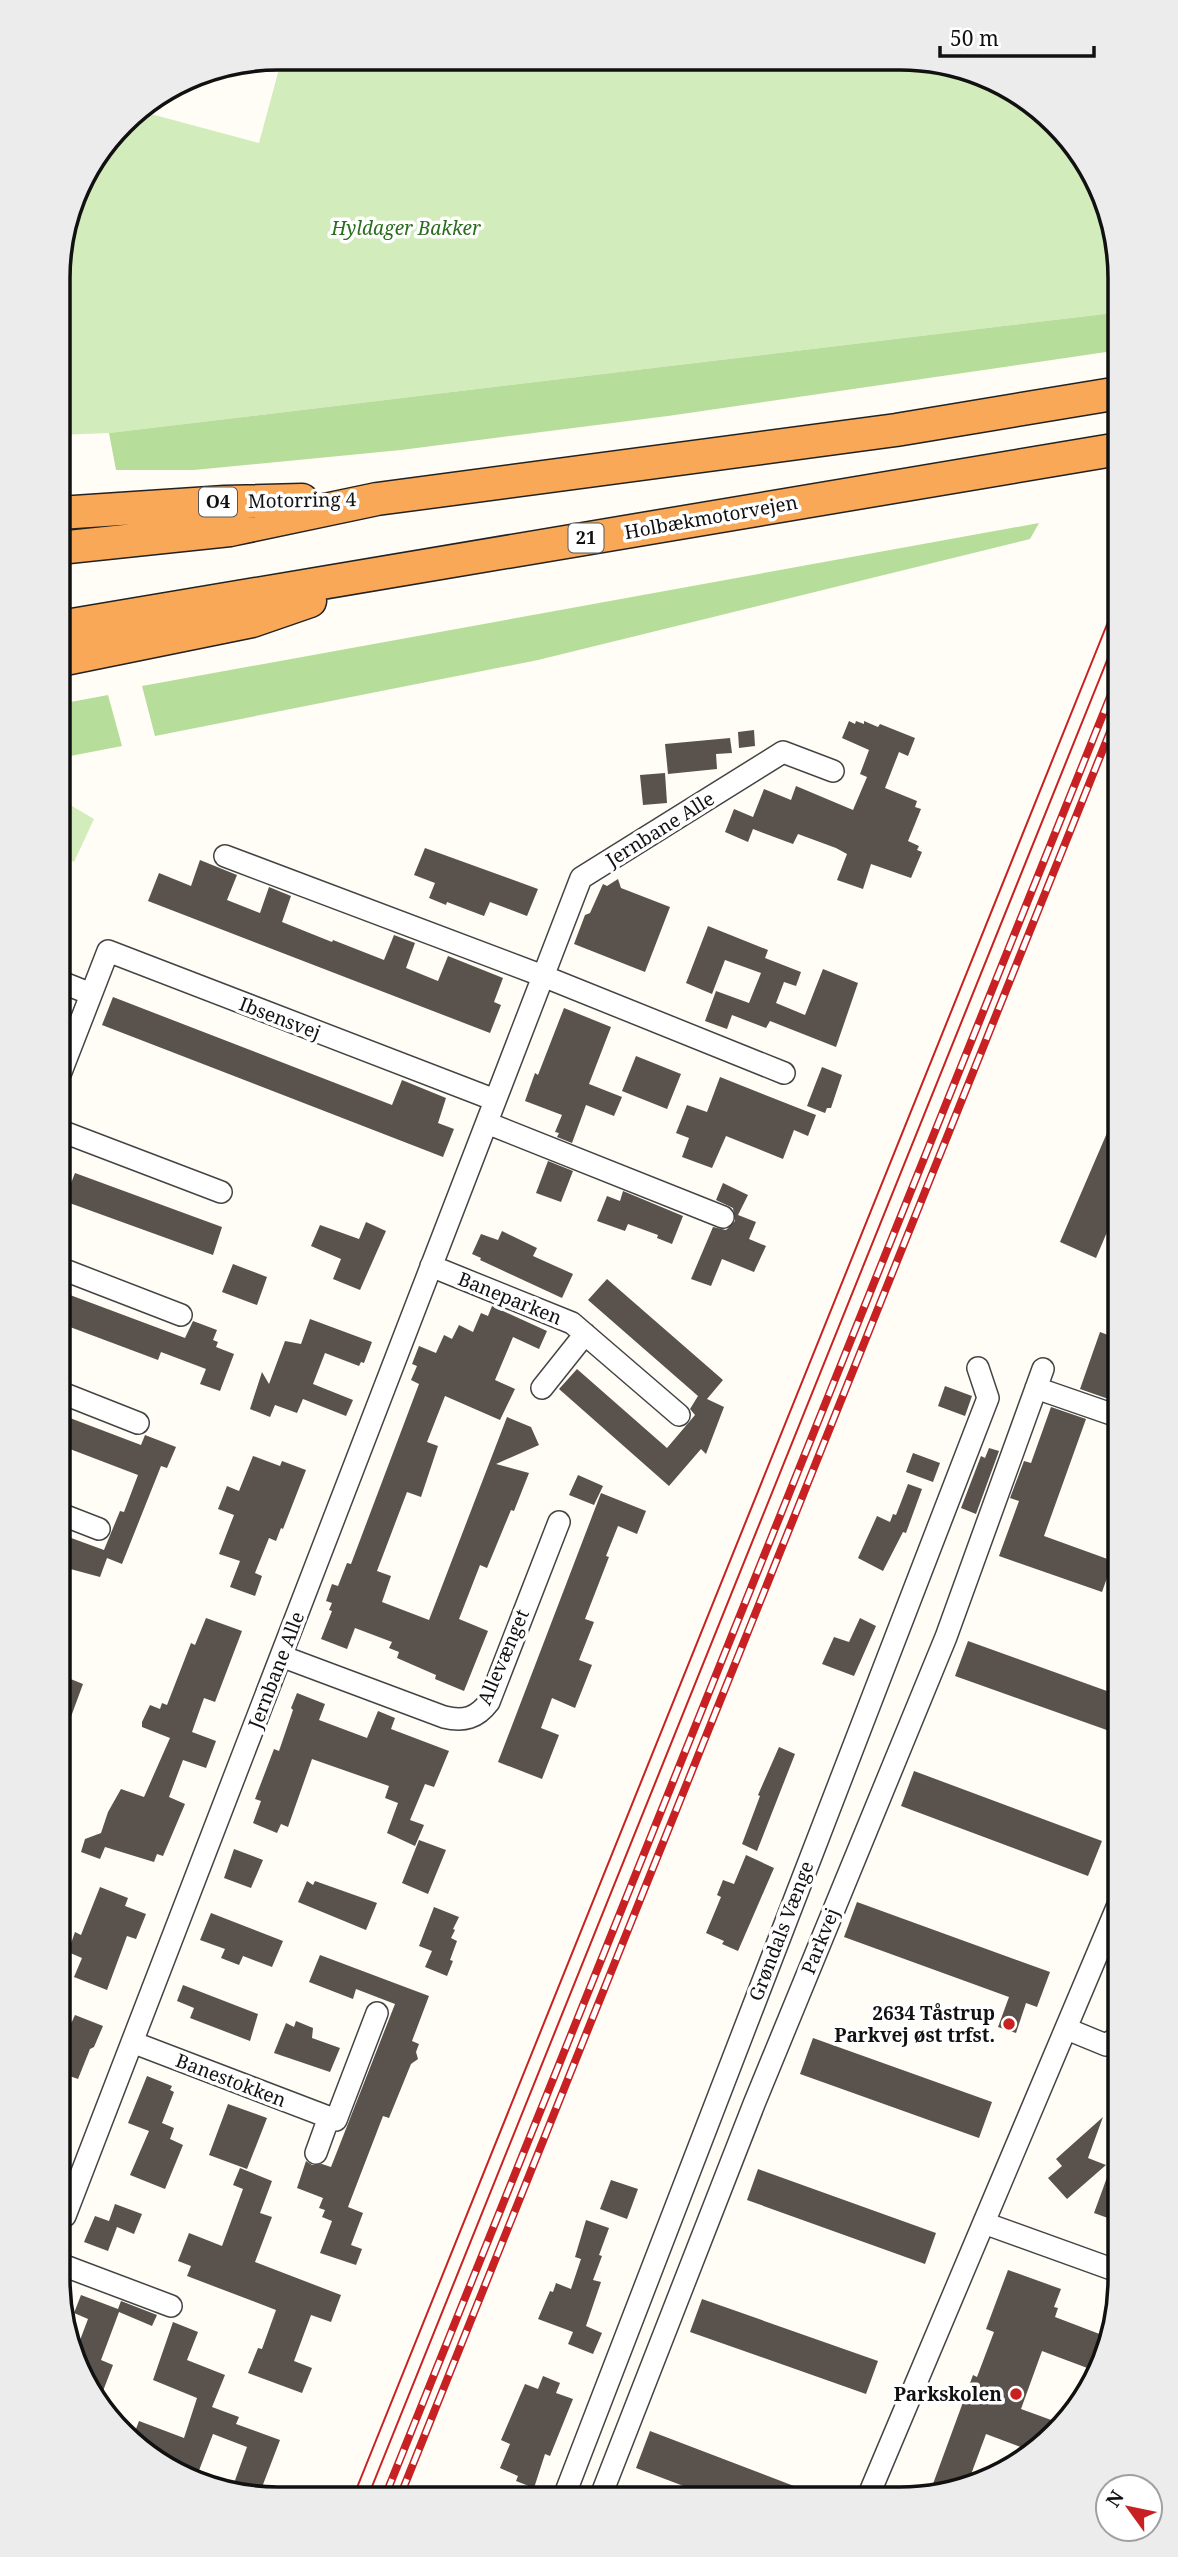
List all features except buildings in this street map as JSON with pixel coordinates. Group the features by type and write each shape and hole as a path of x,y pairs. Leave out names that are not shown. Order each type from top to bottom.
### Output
{"highway":[{"path":"70,547 230,530 377,499 896,430 1108,395"},
{"name":"Holbækmotorvejen","path":"70,625 1108,451"},
{"name":"Motorring 4","path":"70,512 225,502 377,499"},
{"path":"70,658 253,621 394,571"}],"street":[{"name":"Jernbane Alle","path":"70,2203 579,884 584,875 783,752 833,771"},
{"path":"225,856 543,976 784,1073"},
{"name":"Ibsensvej","path":"70,1049 108,951 495,1100"},
{"path":"70,986 91,994"},
{"path":"487,1124 723,1217"},
{"path":"70,1134 221,1192"},
{"name":"Baneparken","path":"431,1266 572,1323 679,1416"},
{"path":"70,1272 181,1315"},
{"name":"Baneparken","path":"542,1388 585,1334"},
{"name":"Grøndals Vænge","path":"568,2487 988,1398 978,1368"},
{"name":"Parkvej","path":"604,2487 758,2093 946,1637 1040,1379 1108,1412"},
{"path":"70,1396 138,1423"},
{"path":"70,1517 99,1529"},
{"name":"Allevænget","path":"281,1656 444,1717 467,1719 476,1715 489,1702 559,1522"},
{"path":"872,2487 1108,1929"},
{"path":"316,2153 329,2117 336,2120 377,2013"},
{"path":"1067,2029 1108,2044"},
{"name":"Banestokken","path":"132,2042 329,2117"},
{"path":"984,2223 1108,2268"},
{"path":"70,2268 171,2306"}],"green space":[{"name":"Hyldager Bakker","path":"279,70 900,70 941,74 992,91 1016,105 1047,131 1065,151 1092,198 1101,224 1106,251 1108,314 109,433 70,435 70,264 77,224 86,198 105,162 131,131 150,114 259,143"},
{"path":"1108,314 1108,352 668,416 401,450 194,470 116,470 109,433"},
{"path":"1039,523 1030,539 538,660 155,736 142,686"},
{"path":"108,695 122,746 70,756 70,702"},
{"path":"70,805 94,819 74,862 70,860"}],"tram line":[{"path":"357,2487 1108,622"},
{"path":"372,2487 1108,658"}],"railway":[{"path":"389,2487 1108,702"},
{"path":"404,2487 1108,737"}],"place":[{"name":"2634 Tåstrup Parkvej øst trfst.","path":"1009,2024"},
{"name":"Parkskolen","path":"1016,2394"}]}
